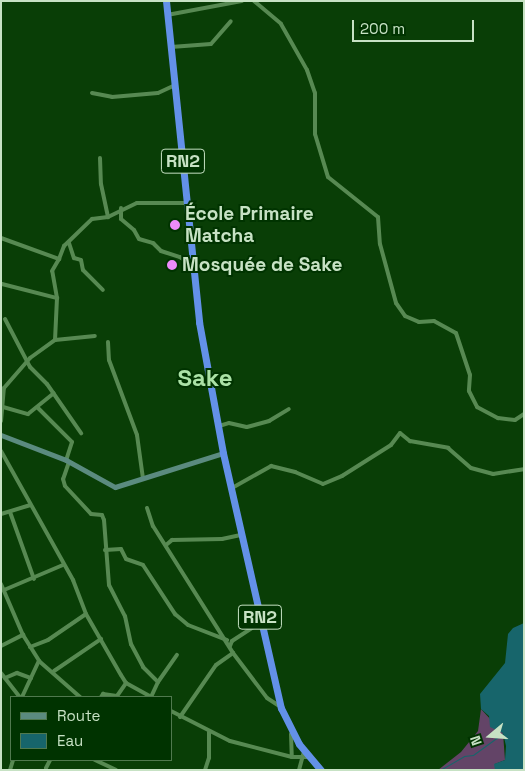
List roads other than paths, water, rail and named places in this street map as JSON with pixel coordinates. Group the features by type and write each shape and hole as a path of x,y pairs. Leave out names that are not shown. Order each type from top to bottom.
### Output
{"highway":[{"name":"RN2","path":"166,1 193,266 208,377 223,453 281,708 305,755 321,770"}],"main road":[{"path":"1,435 68,461 115,487 223,453"}],"street":[{"path":"167,15 242,1"},
{"path":"254,1 281,24 308,70 315,93 314,134 328,176 378,217 380,244 396,303 405,316 419,322 434,321 456,333 470,375 469,391 477,407 498,418 515,420 524,414"},
{"path":"171,47 211,44 231,21"},
{"path":"92,93 112,97 158,93 175,85"},
{"path":"100,158 100,184 108,217"},
{"path":"55,340 57,298 52,271 68,242 87,222 108,217 121,208 137,203 188,203"},
{"path":"121,208 120,219 126,222 139,238 153,243 160,252 180,257 193,266"},
{"path":"1,238 59,260"},
{"path":"68,242 74,258 81,260 83,270 103,290"},
{"path":"2,284 57,298"},
{"path":"5,319 27,361 54,393 81,433"},
{"path":"1,421 4,388 27,361 55,340 95,336"},
{"path":"108,342 109,360 137,435 143,479"},
{"path":"3,407 28,414 38,408 54,393"},
{"path":"38,408 72,442 63,479 65,486 91,514 102,515 107,536 105,550 109,585 125,616 131,644 143,667 158,682"},
{"path":"218,426 229,423 247,427 269,421 289,409"},
{"path":"232,488 271,466 296,472 323,484 342,476 390,444 400,433 410,441 448,448 471,468 493,474 524,469"},
{"path":"1,451 63,565 86,614 126,683 149,696"},
{"path":"1,514 30,506"},
{"path":"148,508 149,517 227,640 233,653 267,698 281,708"},
{"path":"10,512 34,579"},
{"path":"166,545 172,540 222,539 242,533"},
{"path":"105,550 121,549 126,559 143,565 175,614 188,625 227,640"},
{"path":"4,590 34,579 63,565"},
{"path":"1,584 23,635 39,661 54,671 79,696"},
{"path":"30,647 48,640 86,614"},
{"path":"230,646 232,641 261,622"},
{"path":"1,646 23,635"},
{"path":"54,671 101,639"},
{"path":"180,717 216,665 233,653"},
{"path":"151,696 158,682 177,655"},
{"path":"22,696 39,661"},
{"path":"1,673 20,696"},
{"path":"4,678 18,674 31,678"},
{"path":"102,696 103,694 117,696 126,683"},
{"path":"172,713 209,732 257,750 292,757 305,755 300,770"},
{"path":"291,729 292,757"},
{"path":"205,770 209,758 209,732"},
{"path":"46,768 50,761"},
{"path":"99,761 116,770"}],"water":[{"path":"524,623 524,770 495,770 494,764 505,760 506,746 503,733 490,727 489,716 481,709 480,694 505,663 508,634 513,628"}],"waterway":[{"path":"440,770 464,756 473,755 503,733"}],"place":[{"name":"École Primaire Matcha","path":"175,225"},
{"name":"Mosquée de Sake","path":"172,265"}],"district":[{"name":"Sake","path":"205,378"}]}
